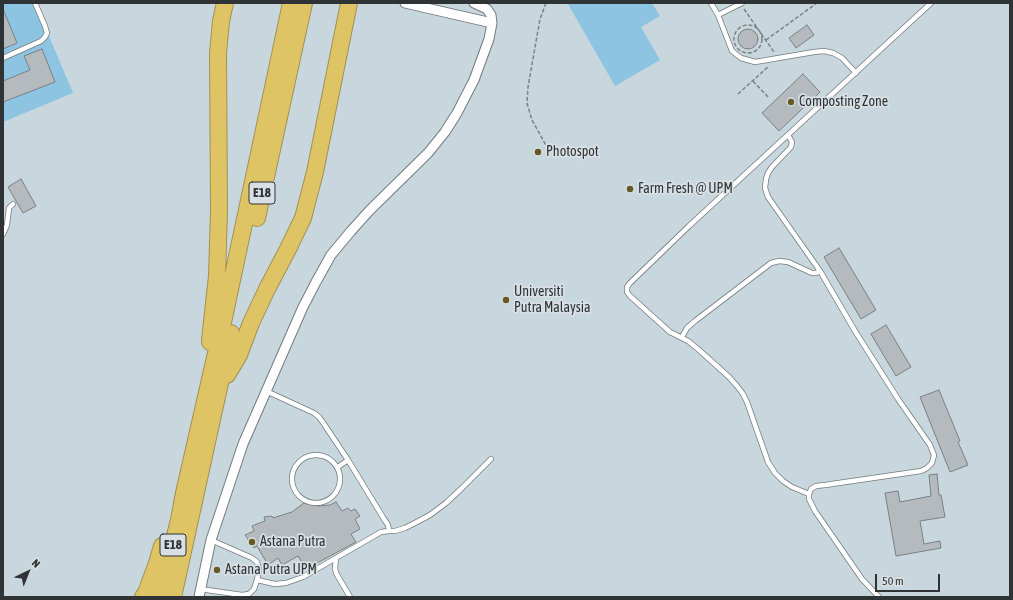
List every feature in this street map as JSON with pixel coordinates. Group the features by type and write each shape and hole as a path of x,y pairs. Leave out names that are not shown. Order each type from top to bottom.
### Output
{"highway":[{"path":"214,357 210,340 217,276 218,53 221,21 225,3"},
{"name":"E18","path":"159,597 179,520 214,357 224,319 291,3"},
{"name":"E18","path":"173,597 304,3"},
{"path":"220,384 230,371 239,355 251,323 303,218 315,172 349,3"},
{"path":"143,597 146,593 157,563 169,518 184,493"}],"street":[{"path":"405,3 492,23"},
{"path":"199,593 211,540 243,444 303,307 316,282 331,255 350,231 428,153 445,132 457,113 474,80 489,39 492,23 491,15 487,9 474,3"}],"lane":[{"path":"3,58 41,41 45,37 47,33 45,26 35,3"},
{"path":"711,3 718,15 732,51 741,58 755,62 824,51 833,53 842,58 856,73"},
{"path":"809,494 792,487 775,473 768,462 747,402 743,394 729,377 698,349 682,337 670,332 630,296 627,292 627,287 689,226 931,3"},
{"path":"718,15 741,4"},
{"path":"788,135 792,142 791,148 772,167 766,179 765,188 768,197 820,271 898,399 930,445 934,455 932,463 921,471 816,486 811,489 809,494 809,499 815,511 836,542 862,579 879,597"},
{"path":"3,234 7,225 9,208 13,204"},
{"path":"682,337 687,328 695,321 771,263 780,261 788,262 812,273 820,271"},
{"path":"266,391 314,413 319,417 348,460 384,519 389,531"},
{"path":"317,454 325,456 332,460 338,467 341,475 341,483 335,495 325,502 316,504 308,502 300,497 295,491 292,483 292,474 295,466 304,457 317,454"},
{"path":"257,580 275,584 286,583 303,577 382,532 395,531 413,524 430,515 462,488 491,459"},
{"path":"338,467 348,460"},
{"path":"199,593 249,594 254,589 257,580 259,569 257,562 252,558 211,540"},
{"path":"336,558 336,573 350,597"}],"path":[{"path":"546,3 540,19 528,87 527,103 532,120 548,149"},
{"path":"766,40 817,3"},
{"path":"738,94 778,58 741,4"},
{"path":"752,25 759,30 762,39 758,48 746,52 742,51 735,40 736,32 739,28 752,25"},
{"path":"753,81 769,98"}],"shaded area":[{"name":"Universiti Putra Malaysia","path":"3,3 1010,3 1010,597 3,597"},
{"path":"3,3 35,3 73,93 3,122"},
{"path":"652,3 660,16 641,27 660,60 615,86 568,4"}],"building":[{"path":"3,9 17,43 3,49"},
{"path":"807,25 814,35 796,48 789,38"},
{"path":"748,29 755,32 758,39 755,46 748,49 741,46 738,39 741,32"},
{"path":"42,49 55,82 3,102 3,81 30,70 24,56"},
{"name":"Composting Zone","path":"803,74 820,92 779,131 762,113"},
{"path":"21,179 36,206 23,213 8,187"},
{"path":"839,248 876,310 861,319 824,257"},
{"path":"886,325 911,367 896,376 871,334"},
{"path":"939,390 968,465 950,472 920,397"},
{"path":"937,474 939,495 941,495 945,517 920,521 924,544 940,541 941,548 896,556 885,493 898,491 900,502 931,496 929,475"},
{"path":"336,502 342,511 348,508 351,511 355,509 360,516 355,519 360,529 351,534 356,542 306,569 298,556 282,565 278,558 268,565 257,546 254,548 245,535 254,531 252,526 265,521 264,517 272,516 273,518 292,512 304,503 318,506 330,505"}],"place":[{"name":"Composting Zone","path":"791,102"},
{"name":"Photospot","path":"538,152"},
{"name":"Farm Fresh @ UPM","path":"630,189"},
{"name":"Universiti Putra Malaysia","path":"506,300"},
{"name":"Astana Putra","path":"252,542"},
{"name":"Astana Putra UPM","path":"217,570"}]}
